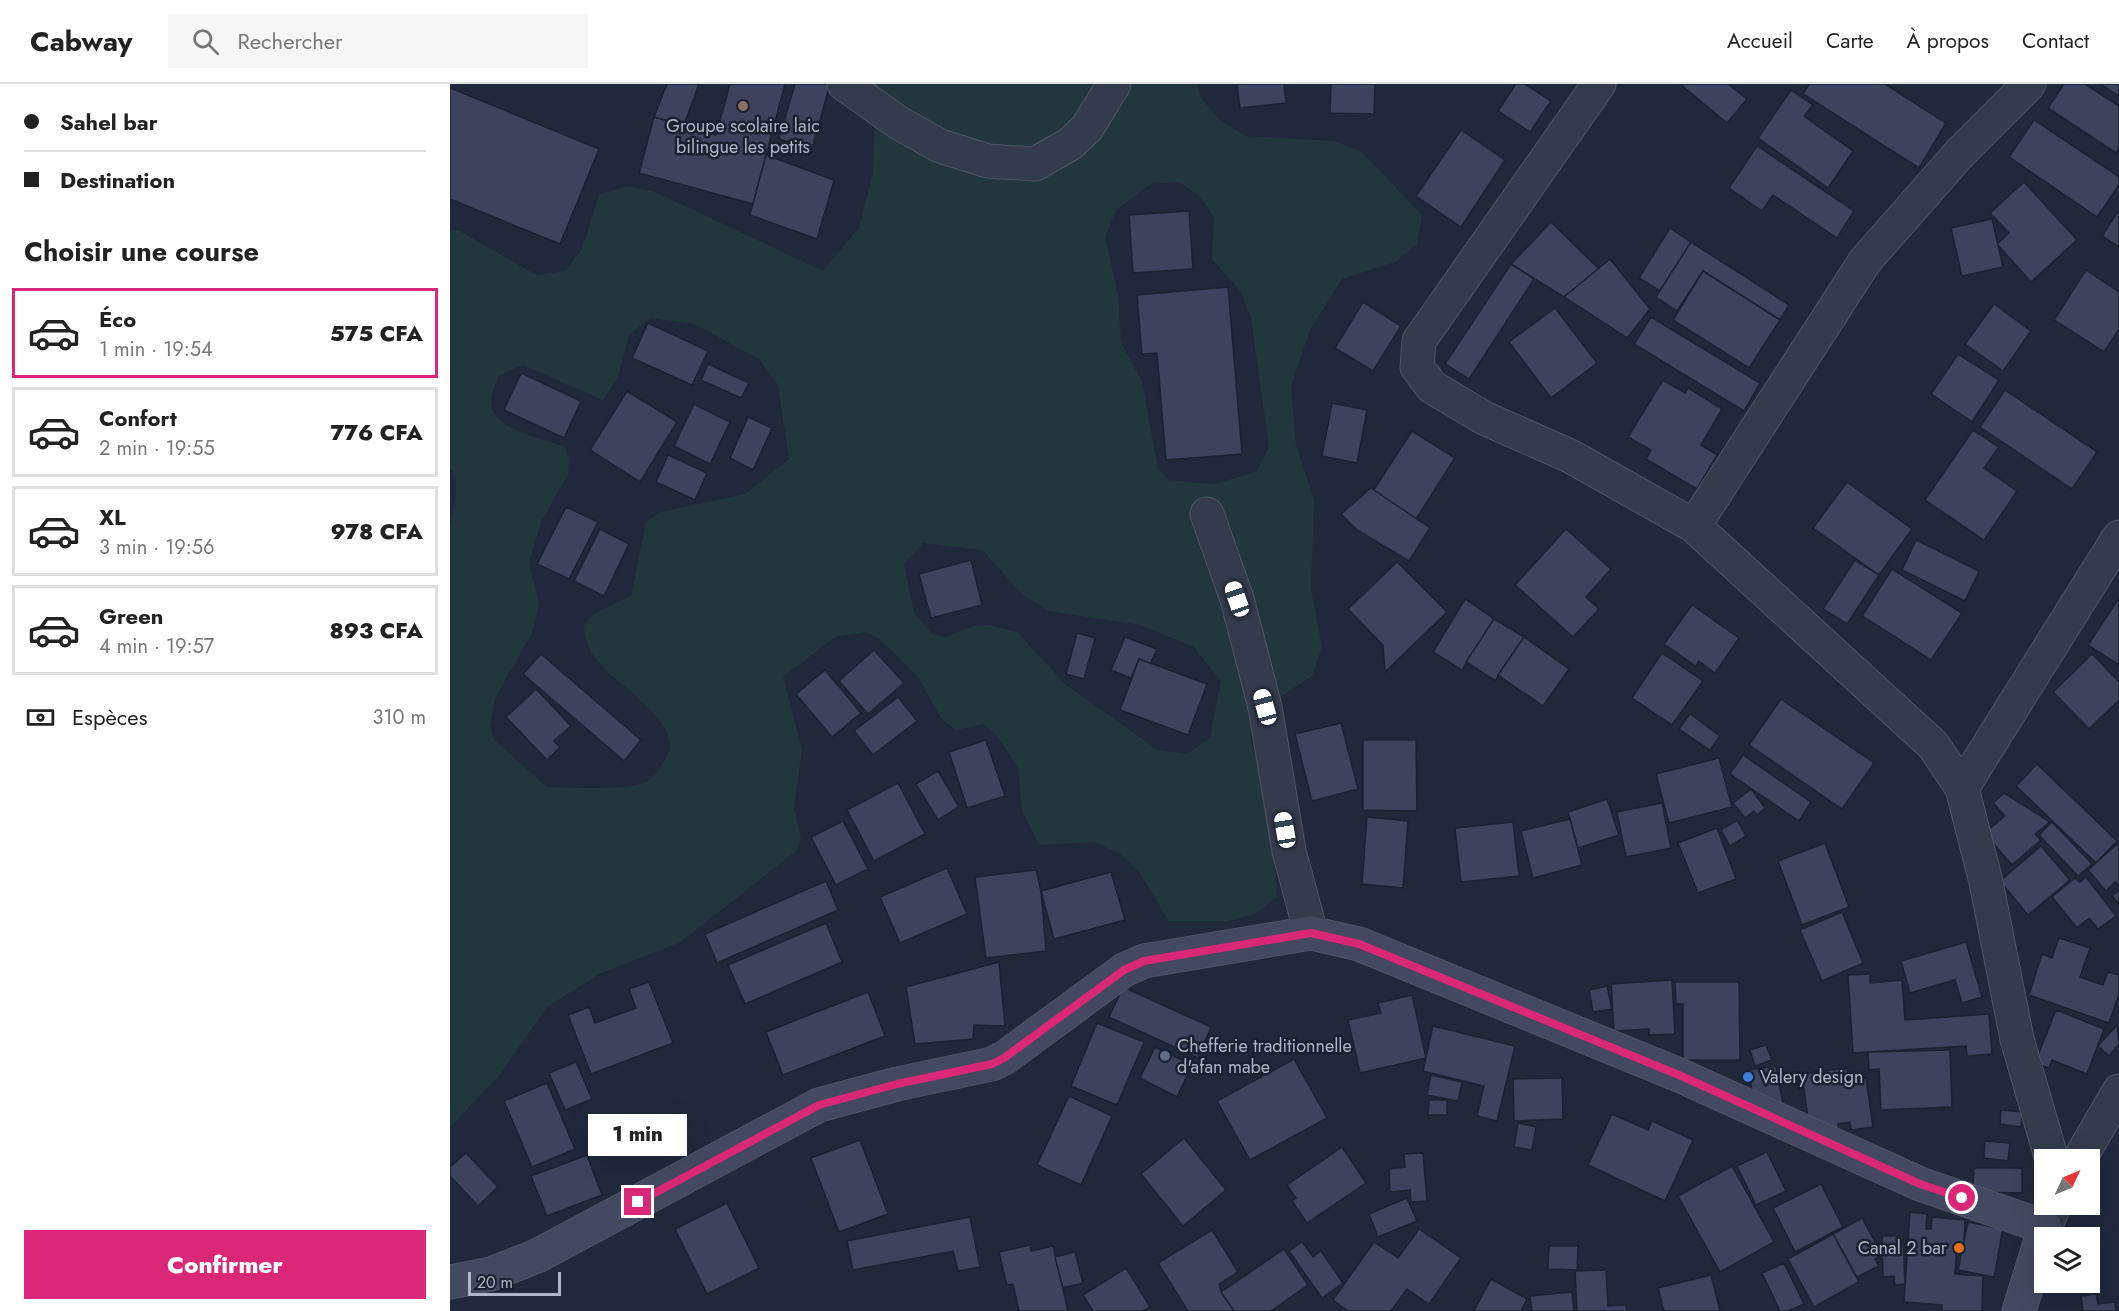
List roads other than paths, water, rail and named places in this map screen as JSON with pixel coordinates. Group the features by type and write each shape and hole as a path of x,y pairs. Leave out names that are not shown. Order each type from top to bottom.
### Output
{"street":[{"path":"844,84 900,123 940,146 988,161 1035,164 1070,144 1087,128 1114,84"},
{"path":"1599,84 1419,341 1418,367 1431,387 1466,408 1572,457 1694,526 1933,745 1962,788 1986,882 2017,1039 2049,1149"},
{"path":"1694,526 1865,261 1960,153 2029,84"},
{"path":"1207,514 1237,599 1265,707 1289,851 1311,933"},
{"path":"1962,788 2119,537"},
{"path":"450,1282 490,1274 537,1256 819,1105 897,1084 992,1064 1004,1058 1124,970 1144,961 1311,933 1359,944 1679,1075 1920,1184 2050,1216 2019,1311"},
{"path":"2085,1149 2119,1092"}],"place":[{"name":"Groupe scolaire laic bilingue les petits","path":"743,106"},
{"name":"Chefferie traditionnelle d'afan mabe","path":"1165,1056"},
{"name":"Valery design","path":"1748,1077"},
{"name":"Canal 2 bar","path":"1959,1248"}]}
